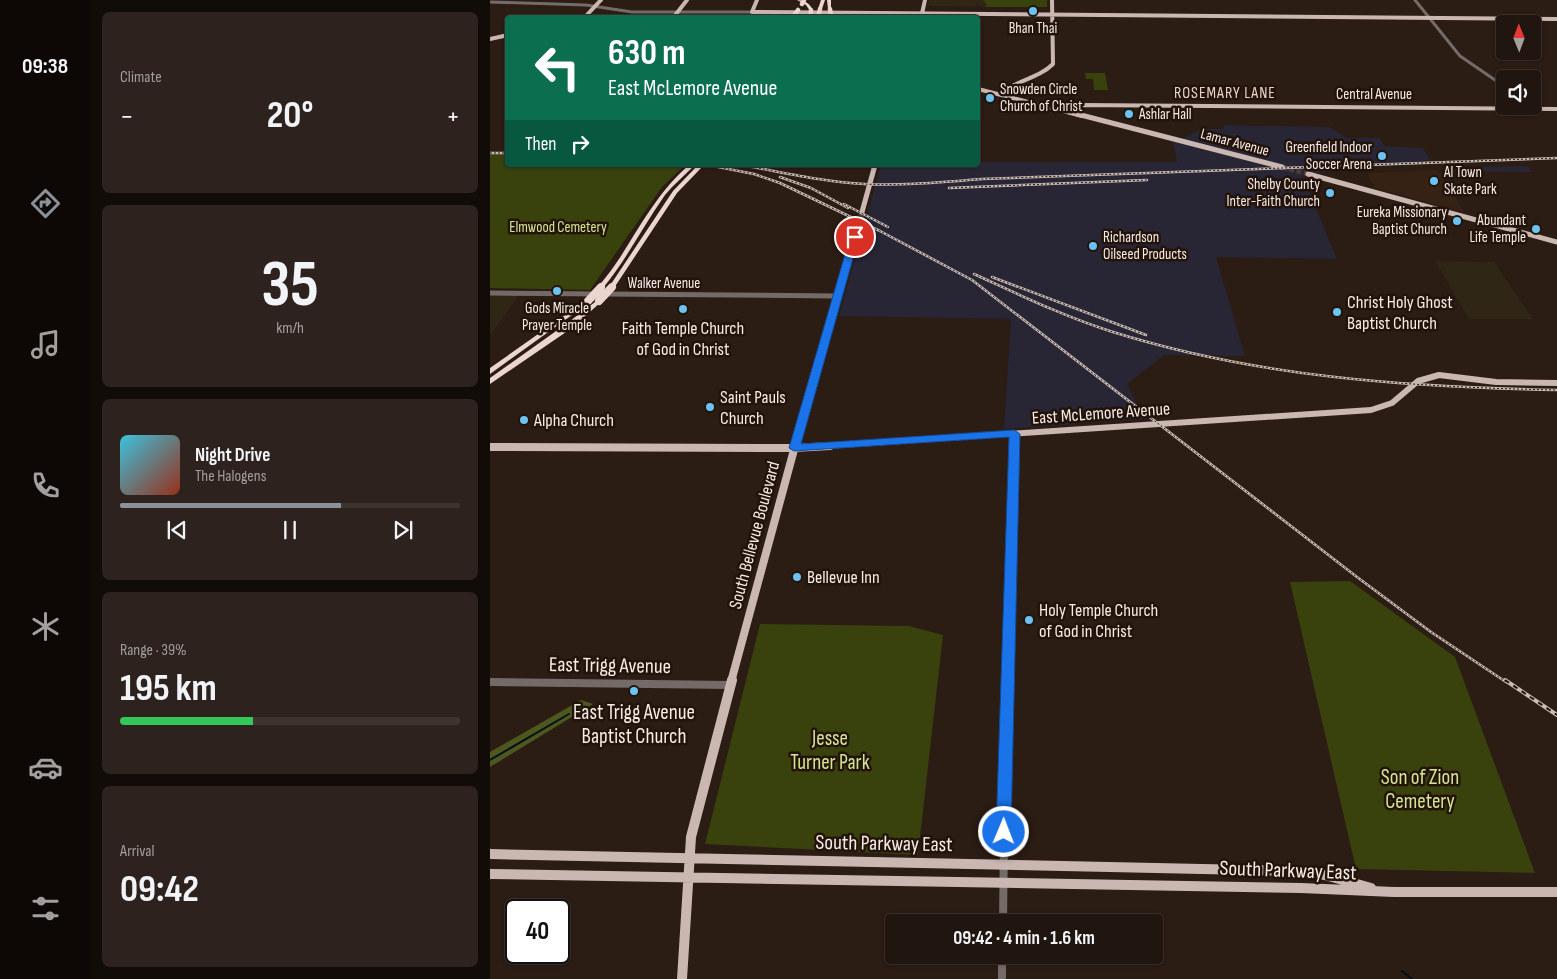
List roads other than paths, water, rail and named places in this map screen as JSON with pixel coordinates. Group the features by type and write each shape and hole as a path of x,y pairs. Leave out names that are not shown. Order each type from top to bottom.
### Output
{"highway":[{"path":"829,0 831,15"},
{"path":"792,15 803,1 808,4 815,15"},
{"path":"818,15 822,9 823,1"},
{"path":"812,10 816,2"},
{"path":"490,372 565,320 601,287 616,268 665,192 691,168"},
{"path":"490,382 569,326 600,301 612,287 691,168"}],"main road":[{"path":"587,15 601,0"},
{"path":"675,15 687,0"},
{"path":"752,12 757,4 757,0"},
{"path":"922,15 926,0"},
{"path":"1000,94 1011,86 1040,74 1054,64 1052,0"},
{"path":"752,12 922,15 1052,14 1557,19"},
{"path":"490,39 505,36"},
{"name":"Lamar Avenue","path":"980,89 1282,167"},
{"name":"Central Avenue","path":"1033,102 1081,105 1496,107"},
{"name":"Central Avenue","path":"1057,108 1081,105"},
{"name":"Central Avenue","path":"1541,108 1557,108"},
{"path":"862,212 874,167"},
{"path":"1308,174 1557,242"},
{"name":"South Bellevue Boulevard","path":"682,979 691,837 794,448 859,224"},
{"name":"East McLemore Avenue","path":"490,447 794,448 1371,410 1392,404 1418,381 1439,375 1496,382 1557,383"},
{"name":"South Parkway East","path":"490,854 1305,871 1370,888 1394,892"},
{"name":"South Parkway East","path":"490,874 1301,888 1394,892 1557,892"}],"street":[{"path":"1417,0 1465,56 1496,79"},
{"path":"490,2 596,6 625,11 752,12"},
{"path":"1432,18 1443,36 1460,56 1496,80"},
{"path":"1443,36 1448,36"},
{"name":"Walker Avenue","path":"490,293 838,296"},
{"path":"1003,914 1014,434"},
{"name":"East Trigg Avenue","path":"490,682 730,684"},
{"path":"1002,964 1002,979"}],"waterway":[{"path":"490,760 569,714"},
{"path":"1402,971 1412,979"}],"tunnel":[{"path":"1282,167 1308,174"},
{"path":"859,224 862,212"}],"railway":[{"path":"490,153 505,153"},
{"path":"752,167 834,181 893,184 982,179 1557,158"},
{"path":"718,167 754,174 780,183 880,231 972,280 1357,577 1431,632 1506,682"},
{"path":"780,177 811,188 848,208"},
{"path":"949,188 1147,180"},
{"path":"844,204 888,227"},
{"path":"974,274 1095,326 1167,347 1222,360 1333,377 1445,386 1557,390"},
{"path":"992,277 1146,335"},
{"path":"1505,680 1557,715"}],"place":[{"name":"Bhan Thai","path":"1033,11"},
{"name":"Snowden Circle Church of Christ","path":"990,98"},
{"name":"Ashlar Hall","path":"1129,114"},
{"name":"Greenfield Indoor Soccer Arena","path":"1382,156"},
{"name":"Al Town Skate Park","path":"1434,181"},
{"name":"Shelby County Inter-Faith Church","path":"1330,193"},
{"name":"Eureka Missionary Baptist Church","path":"1457,221"},
{"name":"Abundant Life Temple","path":"1536,229"},
{"name":"Richardson Oilseed Products","path":"1093,246"},
{"name":"Gods Miracle Prayer Temple","path":"557,291"},
{"name":"Faith Temple Church of God in Christ","path":"683,309"},
{"name":"Christ Holy Ghost Baptist Church","path":"1337,312"},
{"name":"Saint Pauls Church","path":"710,407"},
{"name":"Alpha Church","path":"524,420"},
{"name":"Bellevue Inn","path":"797,577"},
{"name":"Holy Temple Church of God in Christ","path":"1029,620"},
{"name":"East Trigg Avenue Baptist Church","path":"634,691"}],"district":[{"name":"ROSEMARY LANE","path":"1225,92"}],"park label":[{"name":"Elmwood Cemetery","path":"558,227"},
{"name":"Jesse Turner Park","path":"830,750"},
{"name":"Son of Zion Cemetery","path":"1420,789"}]}
